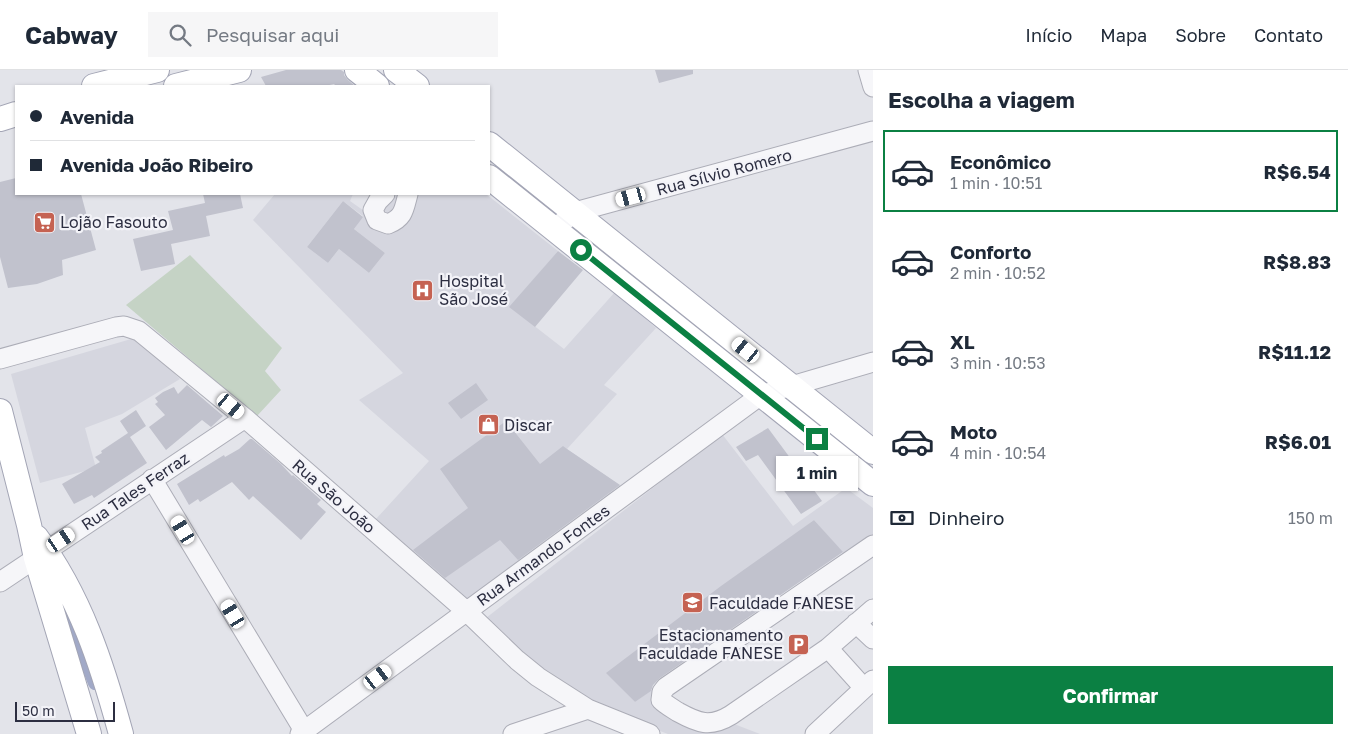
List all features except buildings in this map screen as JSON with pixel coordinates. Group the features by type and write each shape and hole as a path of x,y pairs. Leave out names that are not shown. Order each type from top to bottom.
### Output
{"main road":[{"path":"98,85 157,70"},
{"path":"180,85 239,70"},
{"path":"357,70 376,85"},
{"path":"396,70 416,85"},
{"path":"0,111 15,106"},
{"path":"0,119 15,114"},
{"path":"0,132 15,128"},
{"path":"490,145 873,452"},
{"path":"490,178 873,484"},
{"path":"0,411 30,530 41,554 89,734"},
{"path":"41,554 64,580 90,636 106,679 121,734"}],"street":[{"path":"868,70 873,88"},
{"name":"Rua Sílvio Romero","path":"575,212 873,131"},
{"path":"384,195 373,210 377,220 388,224 396,222 402,214 408,195"},
{"path":"554,229 575,212"},
{"name":"Rua São João","path":"0,360 124,326 144,334 245,418 466,611 517,660 554,689 588,709 650,734"},
{"name":"Rua Armando Fontes","path":"303,733 761,395 873,362"},
{"name":"Rua Tales Ferraz","path":"0,582 245,418"},
{"path":"152,479 303,733"},
{"path":"873,546 666,687 662,692 662,700 667,705 699,723 720,721 828,648 873,609"},
{"path":"856,623 873,639"},
{"path":"815,734 868,684 828,648"},
{"path":"513,734 588,709"}],"shaded area":[{"name":"Discar","path":"274,195 353,195 350,201 367,213 380,195 487,195 558,251 510,307 564,349 615,292 656,328 604,385 617,394 567,449 625,489 468,600 376,519 429,461 359,400 403,373 253,220","holes":["343,201 363,216 354,229 385,253 369,273 339,249 328,263 307,247"]},
{"path":"138,337 180,379 122,414 85,428 96,468 40,483 11,374"},
{"path":"722,434 793,526 846,488 873,508 873,539 659,695 760,734 668,734 636,722 568,691 539,671 486,618","holes":["814,520 843,553 635,702 607,673"]}],"green space":[{"path":"190,255 282,348 265,371 281,390 257,416 126,305"}],"waterway":[{"path":"66,610 95,683"}],"place":[{"name":"Lojão Fasouto","path":"44,222"},
{"name":"Hospital São José","path":"423,290"},
{"name":"Discar","path":"488,425"},
{"name":"Faculdade FANESE","path":"693,603"},
{"name":"Estacionamento Faculdade FANESE","path":"799,644"}],"route":[{"path":"581,250 817,439"}]}
